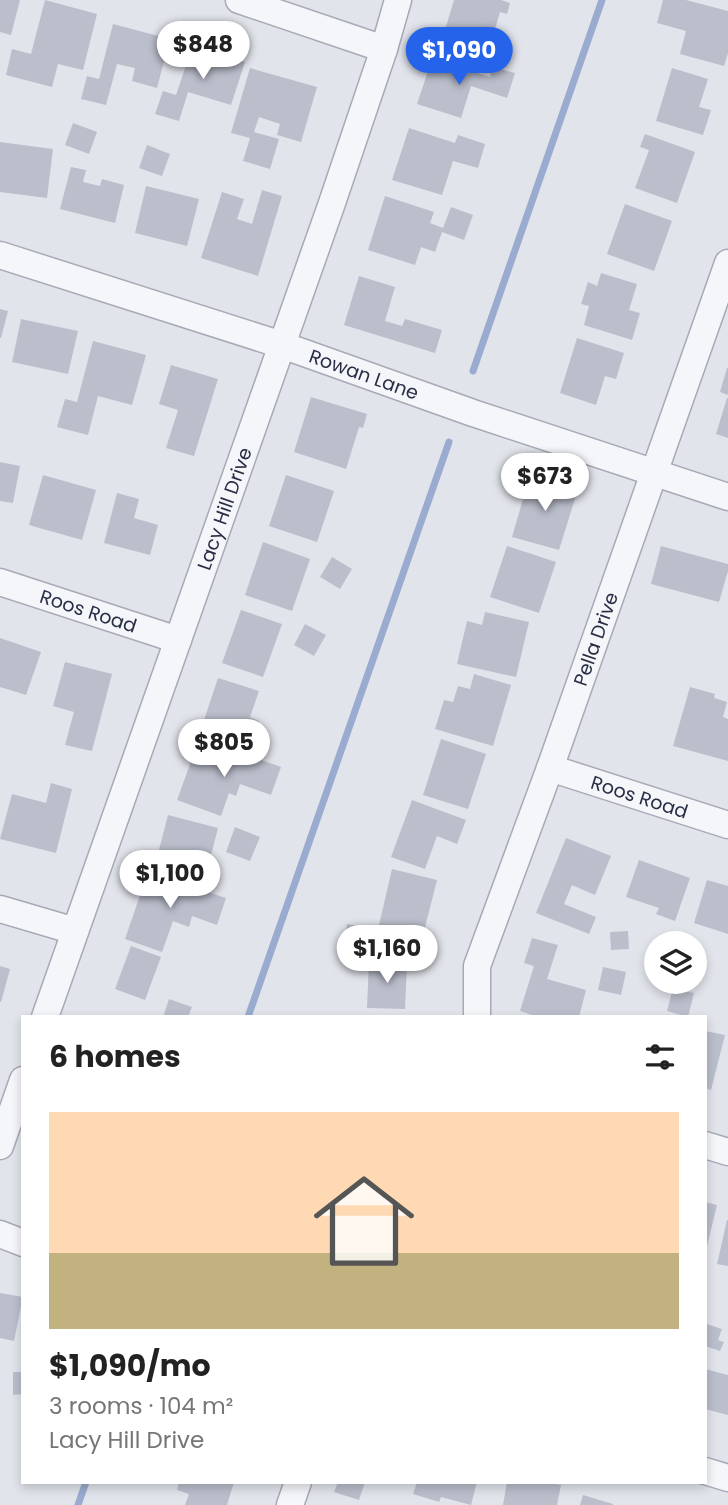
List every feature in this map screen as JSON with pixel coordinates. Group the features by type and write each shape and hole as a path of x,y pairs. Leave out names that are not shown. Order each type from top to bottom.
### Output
{"street":[{"path":"239,0 384,49"},
{"name":"Lacy Hill Drive","path":"46,1015 332,204 398,0"},
{"name":"Rowan Lane","path":"0,255 282,345 466,411 728,497"},
{"name":"Pella Drive","path":"477,1015 477,965 550,768 728,263"},
{"name":"Roos Road","path":"0,582 178,639"},
{"name":"Roos Road","path":"550,768 728,825"},
{"path":"0,909 75,932"},
{"path":"0,1146 21,1086"},
{"path":"707,1146 728,1152"},
{"path":"0,1234 21,1242"},
{"path":"707,1472 728,1478"},
{"path":"290,1505 297,1484"}],"building":[{"path":"0,0 20,0 11,35 0,32"},
{"path":"45,0 97,14 83,70 58,64 52,87 6,75 12,49 31,54"},
{"path":"454,0 501,0 510,3 507,14 500,12 488,53 442,40"},
{"path":"663,0 686,0 728,11 728,53 724,66 680,54 686,31 657,23"},
{"path":"113,24 170,39 157,88 132,81 135,68 117,64 106,105 81,99 87,76 99,79"},
{"path":"193,45 245,62 231,105 188,92 179,121 155,114 163,91 176,95"},
{"path":"432,59 490,77 493,67 515,73 507,98 471,86 461,118 417,104"},
{"path":"250,68 317,87 301,142 277,135 280,124 259,117 254,132 279,139 270,169 243,161 250,138 231,133"},
{"path":"672,68 708,79 699,107 711,110 703,135 656,121"},
{"path":"73,123 97,132 89,154 65,145"},
{"path":"409,128 455,143 458,135 485,144 478,168 453,161 442,195 392,180"},
{"path":"645,134 695,152 677,203 635,188 649,150 640,147"},
{"path":"0,142 53,149 47,198 0,192"},
{"path":"147,145 170,154 162,176 139,168"},
{"path":"71,167 86,170 83,182 100,186 102,179 124,185 115,223 60,209"},
{"path":"146,186 199,199 187,246 135,233"},
{"path":"262,190 282,196 258,276 201,258 222,192 244,199 237,219 252,224"},
{"path":"385,196 434,212 430,223 443,228 451,207 473,215 464,240 442,232 435,252 421,247 415,265 368,250"},
{"path":"625,204 672,221 654,271 607,254"},
{"path":"601,273 637,284 629,310 640,313 632,340 584,325 589,306 581,304 588,282 597,286"},
{"path":"359,276 395,287 385,321 402,326 405,319 442,330 435,353 344,325"},
{"path":"0,309 8,311 1,338 0,338"},
{"path":"21,319 78,331 68,374 12,362"},
{"path":"577,338 624,353 616,379 605,376 596,405 560,393"},
{"path":"93,341 146,355 132,405 98,396 88,435 57,427 65,399 77,402"},
{"path":"171,365 218,379 194,456 166,448 178,410 159,404"},
{"path":"728,368 728,395 720,392"},
{"path":"311,397 367,414 363,428 359,427 346,469 294,452"},
{"path":"728,398 728,438 716,434"},
{"path":"0,462 20,466 13,503 0,501"},
{"path":"43,475 96,490 82,540 29,525"},
{"path":"286,475 334,491 317,542 269,526"},
{"path":"530,475 578,489 559,550 512,537"},
{"path":"117,493 139,499 134,518 158,525 150,555 104,543"},
{"path":"263,542 310,559 292,611 245,595"},
{"path":"507,546 556,562 539,613 490,597"},
{"path":"661,546 728,564 719,602 651,584"},
{"path":"332,557 352,569 340,589 320,577"},
{"path":"241,610 282,624 263,677 222,663"},
{"path":"485,612 529,622 516,677 457,664 467,621 482,625"},
{"path":"305,624 326,635 314,656 294,645"},
{"path":"0,638 41,652 26,695 0,687"},
{"path":"65,662 112,674 92,751 65,745 74,712 53,706"},
{"path":"474,674 511,685 493,746 435,729 444,700 453,702 458,686 470,689"},
{"path":"218,678 259,691 250,717 259,721 250,749 200,732"},
{"path":"690,687 715,694 714,698 727,702 723,717 728,719 728,761 673,746"},
{"path":"441,739 486,754 468,809 423,795"},
{"path":"196,748 229,759 233,750 281,767 271,795 240,784 236,796 229,793 221,816 177,800"},
{"path":"51,783 72,789 56,853 0,839 12,794 46,803"},
{"path":"412,800 466,820 457,844 437,836 425,869 391,857"},
{"path":"168,815 218,828 204,882 154,869"},
{"path":"235,827 260,837 250,861 226,852"},
{"path":"566,838 611,856 595,895 572,885 564,904 596,917 589,934 536,913"},
{"path":"639,860 690,878 675,921 656,914 659,908 626,897"},
{"path":"392,869 437,880 423,935 379,925"},
{"path":"148,872 226,898 217,925 192,916 189,927 173,921 162,952 125,939"},
{"path":"707,880 728,886 728,934 694,923"},
{"path":"347,924 370,928 366,952 343,948"},
{"path":"628,931 629,949 611,950 610,932"},
{"path":"532,938 558,945 547,979 586,990 580,1015 532,1015 520,1011 534,966 524,963"},
{"path":"131,946 161,957 145,1000 115,989"},
{"path":"369,961 407,962 405,1009 367,1008"},
{"path":"0,966 10,969 1,1002 0,1002"},
{"path":"603,967 626,972 621,995 598,990"},
{"path":"671,994 694,994 688,1015 667,1011"},
{"path":"169,999 192,1007 189,1015 164,1015"},
{"path":"707,1031 725,1035 711,1090 707,1089"},
{"path":"707,1202 717,1205 707,1246"},
{"path":"728,1220 728,1266 717,1264"},
{"path":"0,1293 21,1297 14,1341 0,1338"},
{"path":"707,1324 722,1329 718,1340 724,1342 720,1351 707,1347"},
{"path":"707,1370 728,1375 728,1415 707,1410"},
{"path":"13,1372 21,1372 21,1394 13,1395"},
{"path":"178,1484 233,1484 227,1505 185,1505 189,1494 177,1490"},
{"path":"337,1484 364,1484 359,1500 334,1492"},
{"path":"416,1484 476,1484 471,1505 441,1497 439,1502 413,1494"},
{"path":"507,1484 561,1485 557,1505 503,1505"},
{"path":"583,1495 613,1504 613,1505 580,1505"}],"waterway":[{"path":"473,371 602,0"},
{"path":"249,1015 449,442"},
{"path":"78,1505 85,1484"}]}
